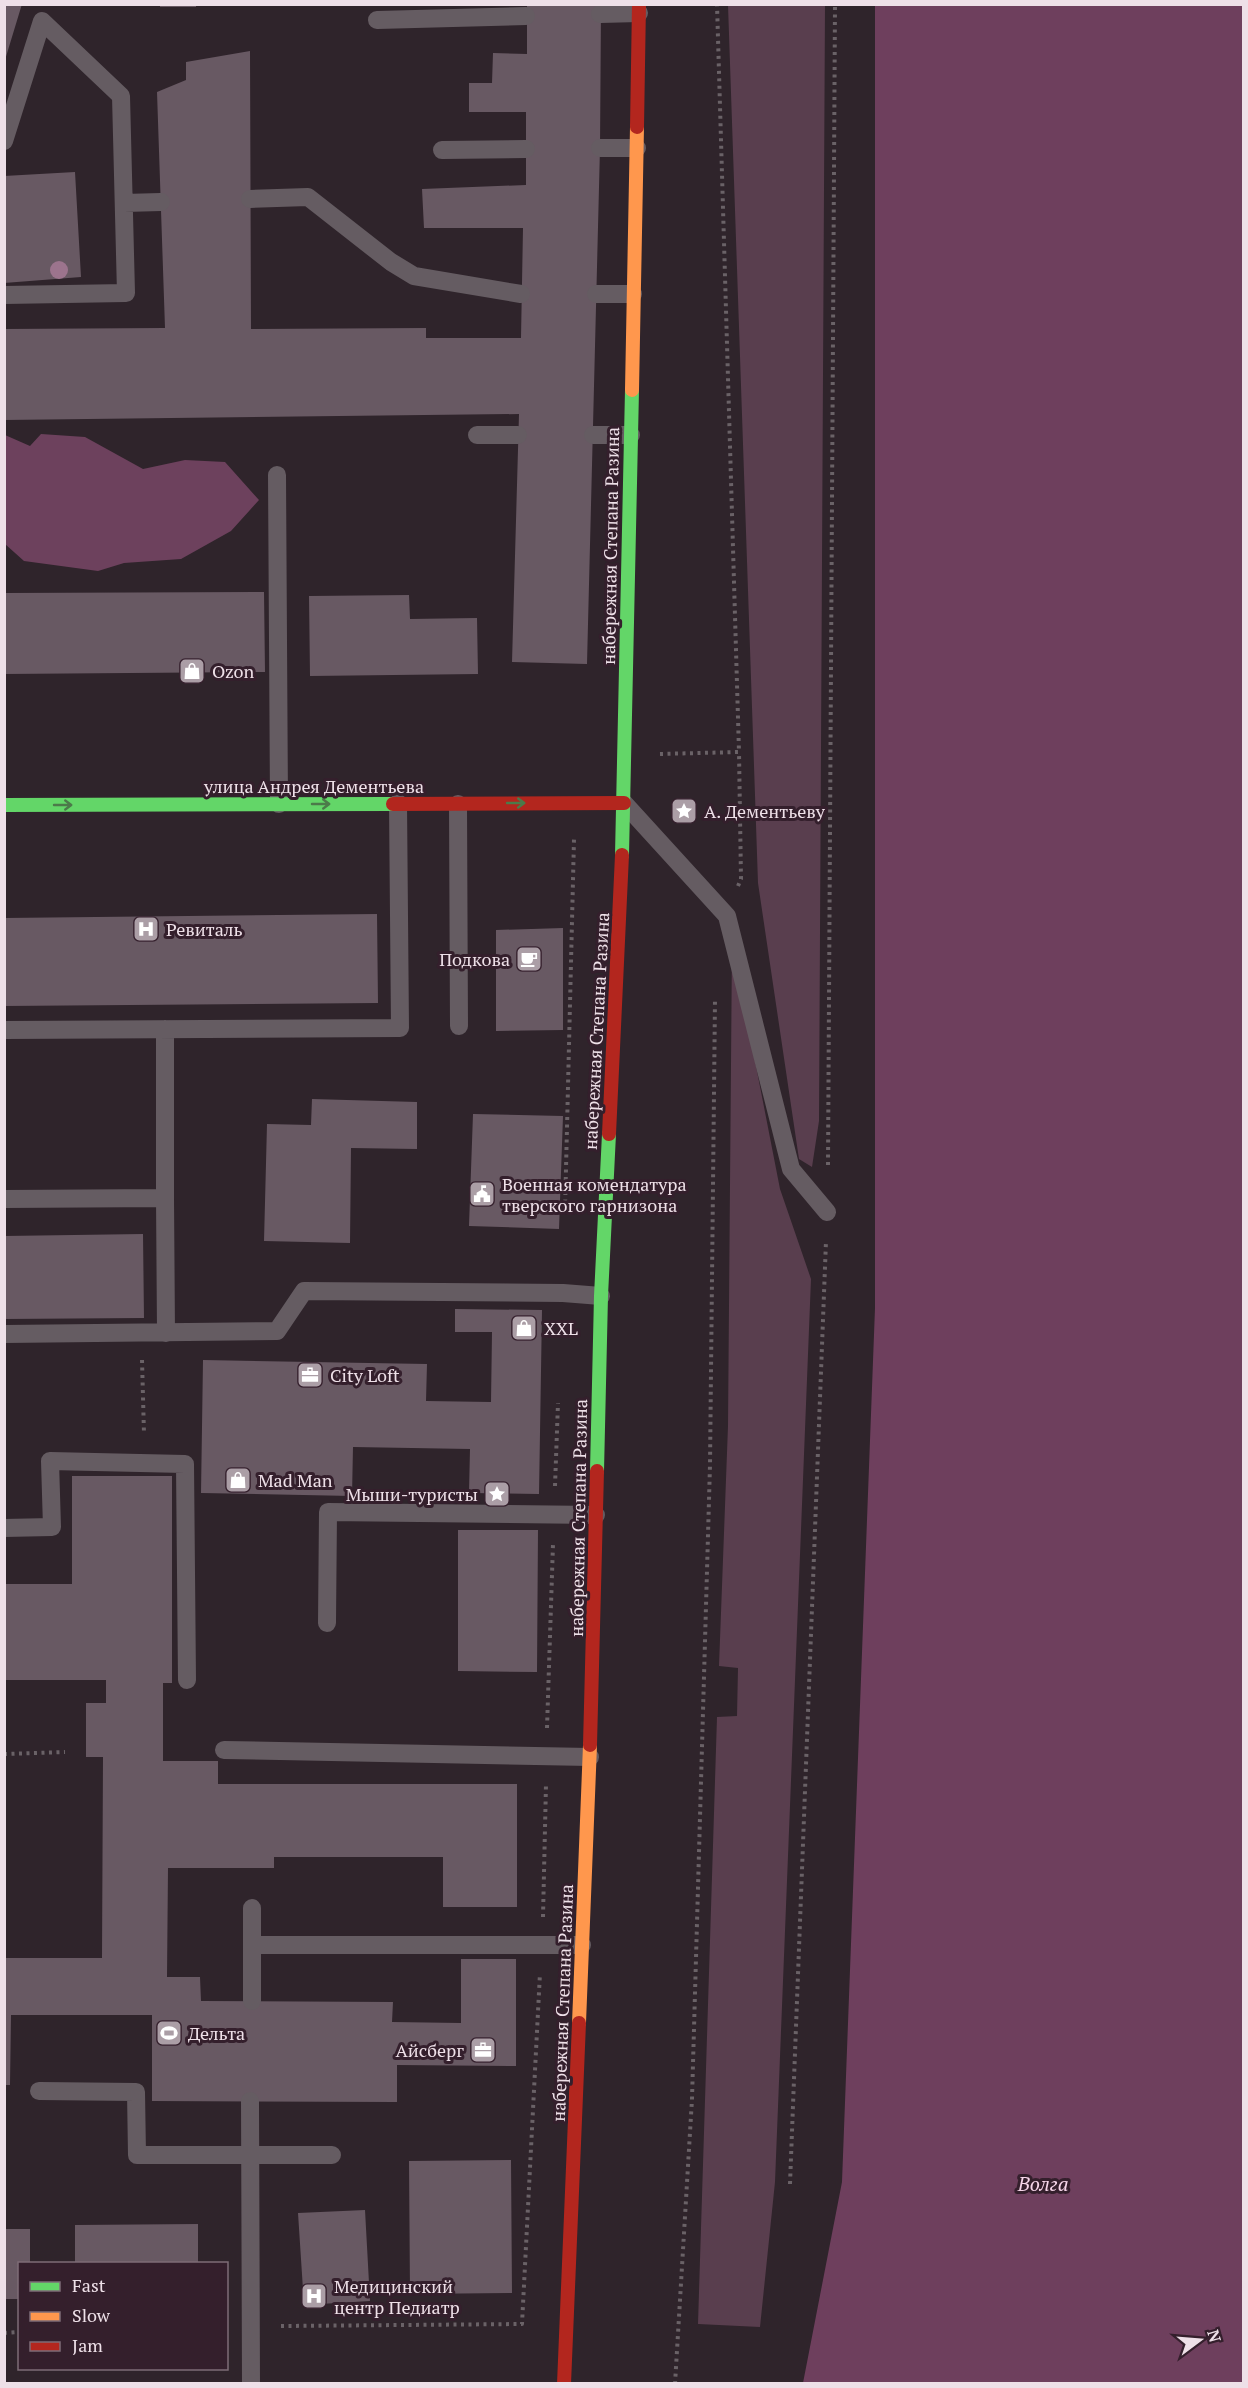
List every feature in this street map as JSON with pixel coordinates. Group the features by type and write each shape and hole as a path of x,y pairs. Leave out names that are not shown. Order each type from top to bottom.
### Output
{"street":[{"name":"набережная Степана Разина","path":"564,2384 590,1757 602,1296 624,803 639,9"},
{"name":"улица Андрея Дементьева","path":"4,805 624,803"}],"lane":[{"path":"600,14 639,9"},
{"path":"4,141 45,13 121,96 126,293 4,295"},
{"path":"377,20 526,16"},
{"path":"600,148 637,148"},
{"path":"442,150 526,149"},
{"path":"250,199 308,197 414,276 521,294"},
{"path":"124,203 161,202"},
{"path":"596,294 633,294"},
{"path":"477,435 518,435"},
{"path":"593,435 631,435"},
{"path":"277,475 279,804"},
{"path":"4,1030 400,1028 398,803"},
{"path":"624,803 727,916 792,1169 827,1212"},
{"path":"458,804 459,1026"},
{"path":"165,1029 166,1332"},
{"path":"4,1199 165,1198"},
{"path":"4,1334 277,1331 304,1291 563,1293 602,1296"},
{"path":"4,1528 52,1527 51,1461 185,1464 187,1680"},
{"path":"327,1623 328,1512 596,1515"},
{"path":"224,1750 590,1757"},
{"path":"252,1908 252,2001"},
{"path":"252,1946 582,1945"},
{"path":"39,2091 136,2092 137,2155 333,2155"},
{"path":"250,2102 251,2384"}],"path":[{"path":"717,4 741,879"},
{"path":"790,2184 827,1212 835,4"},
{"path":"624,755 739,752"},
{"path":"565,1211 576,803"},
{"path":"675,2384 692,2099 710,1477 715,991"},
{"path":"142,1333 144,1443 142,1463"},
{"path":"251,2327 522,2324 542,1945 558,1398"},
{"path":"4,1754 65,1752"}],"shaded area":[{"path":"728,5 825,5 819,1121 812,1167 799,1159 758,883"},
{"path":"41,434 85,437 143,469 185,460 225,462 259,500 231,531 181,559 124,563 98,571 24,561 5,544 5,435 30,446"},
{"path":"732,943 780,1189 811,1279 775,2182 760,2327 698,2324 717,1717 737,1716 738,1668 719,1666 728,1426"}],"water":[{"name":"Волга","path":"875,5 1243,5 1243,2383 803,2383 842,2182 875,1308"}],"building":[{"path":"4,4 22,4 5,60 4,60"},
{"path":"160,4 196,4 196,7 160,7"},
{"path":"527,5 601,5 600,148 587,664 512,662 519,414 4,420 4,329 165,328 157,92 186,80 186,62 250,51 251,329 426,328 426,338 521,338 523,228 424,228 422,189 526,185 526,112 469,112 469,83 492,83 493,53 527,54"},
{"path":"75,172 81,277 4,283 4,176"},
{"path":"264,592 265,672 4,674 4,593"},
{"path":"409,595 410,619 477,618 478,674 310,676 309,596"},
{"path":"377,914 378,1003 4,1006 4,918"},
{"path":"563,928 563,1030 496,1031 496,930"},
{"path":"312,1099 417,1102 417,1149 351,1148 350,1243 264,1241 267,1124 311,1125"},
{"path":"473,1114 563,1116 559,1229 469,1226"},
{"path":"143,1234 144,1318 4,1319 4,1236"},
{"path":"455,1309 542,1310 539,1494 469,1493 470,1449 353,1447 352,1496 201,1493 203,1360 427,1364 426,1401 491,1402 492,1332 455,1332"},
{"path":"72,1476 172,1476 172,1683 163,1683 163,1761 218,1761 218,1784 517,1784 517,1907 443,1907 443,1857 274,1857 274,1868 168,1868 167,1977 200,1977 201,2001 393,2002 392,2022 461,2023 461,1959 516,1959 516,2066 397,2065 397,2102 152,2101 152,2015 11,2015 10,2085 4,2085 4,1958 102,1958 103,1757 86,1757 86,1703 106,1703 106,1680 4,1680 4,1584 72,1584"},
{"path":"458,1530 538,1530 537,1672 458,1671"},
{"path":"511,2160 512,2293 410,2294 409,2161"},
{"path":"365,2210 370,2301 304,2305 298,2213"},
{"path":"198,2224 198,2262 75,2262 75,2225"},
{"path":"4,2229 30,2229 30,2262 18,2262 18,2299 4,2299"}],"traffic: fast":[{"path":"622,855 632,390"},
{"path":"4,805 393,804"},
{"path":"597,1471 601,1296 609,1134"}],"traffic: slow":[{"path":"632,390 637,127"},
{"path":"579,2023 590,1745"}],"traffic: jam":[{"path":"637,127 639,4"},
{"path":"393,804 624,803"},
{"path":"609,1134 622,855"},
{"path":"590,1745 597,1471"},
{"path":"564,2384 579,2023"}],"place":[{"name":"Ozon","path":"192,671"},
{"name":"А. Дементьеву","path":"684,811"},
{"name":"Ревиталь","path":"146,929"},
{"name":"Подкова","path":"529,959"},
{"name":"Военная комендатура тверского гарнизона","path":"482,1194"},
{"name":"XXL","path":"524,1328"},
{"name":"City Loft","path":"310,1375"},
{"name":"Mad Man","path":"238,1480"},
{"name":"Мыши-туристы","path":"497,1494"},
{"name":"Дельта","path":"169,2033"},
{"name":"Айсберг","path":"483,2050"},
{"name":"Медицинский центр Педиатр","path":"314,2296"}]}
